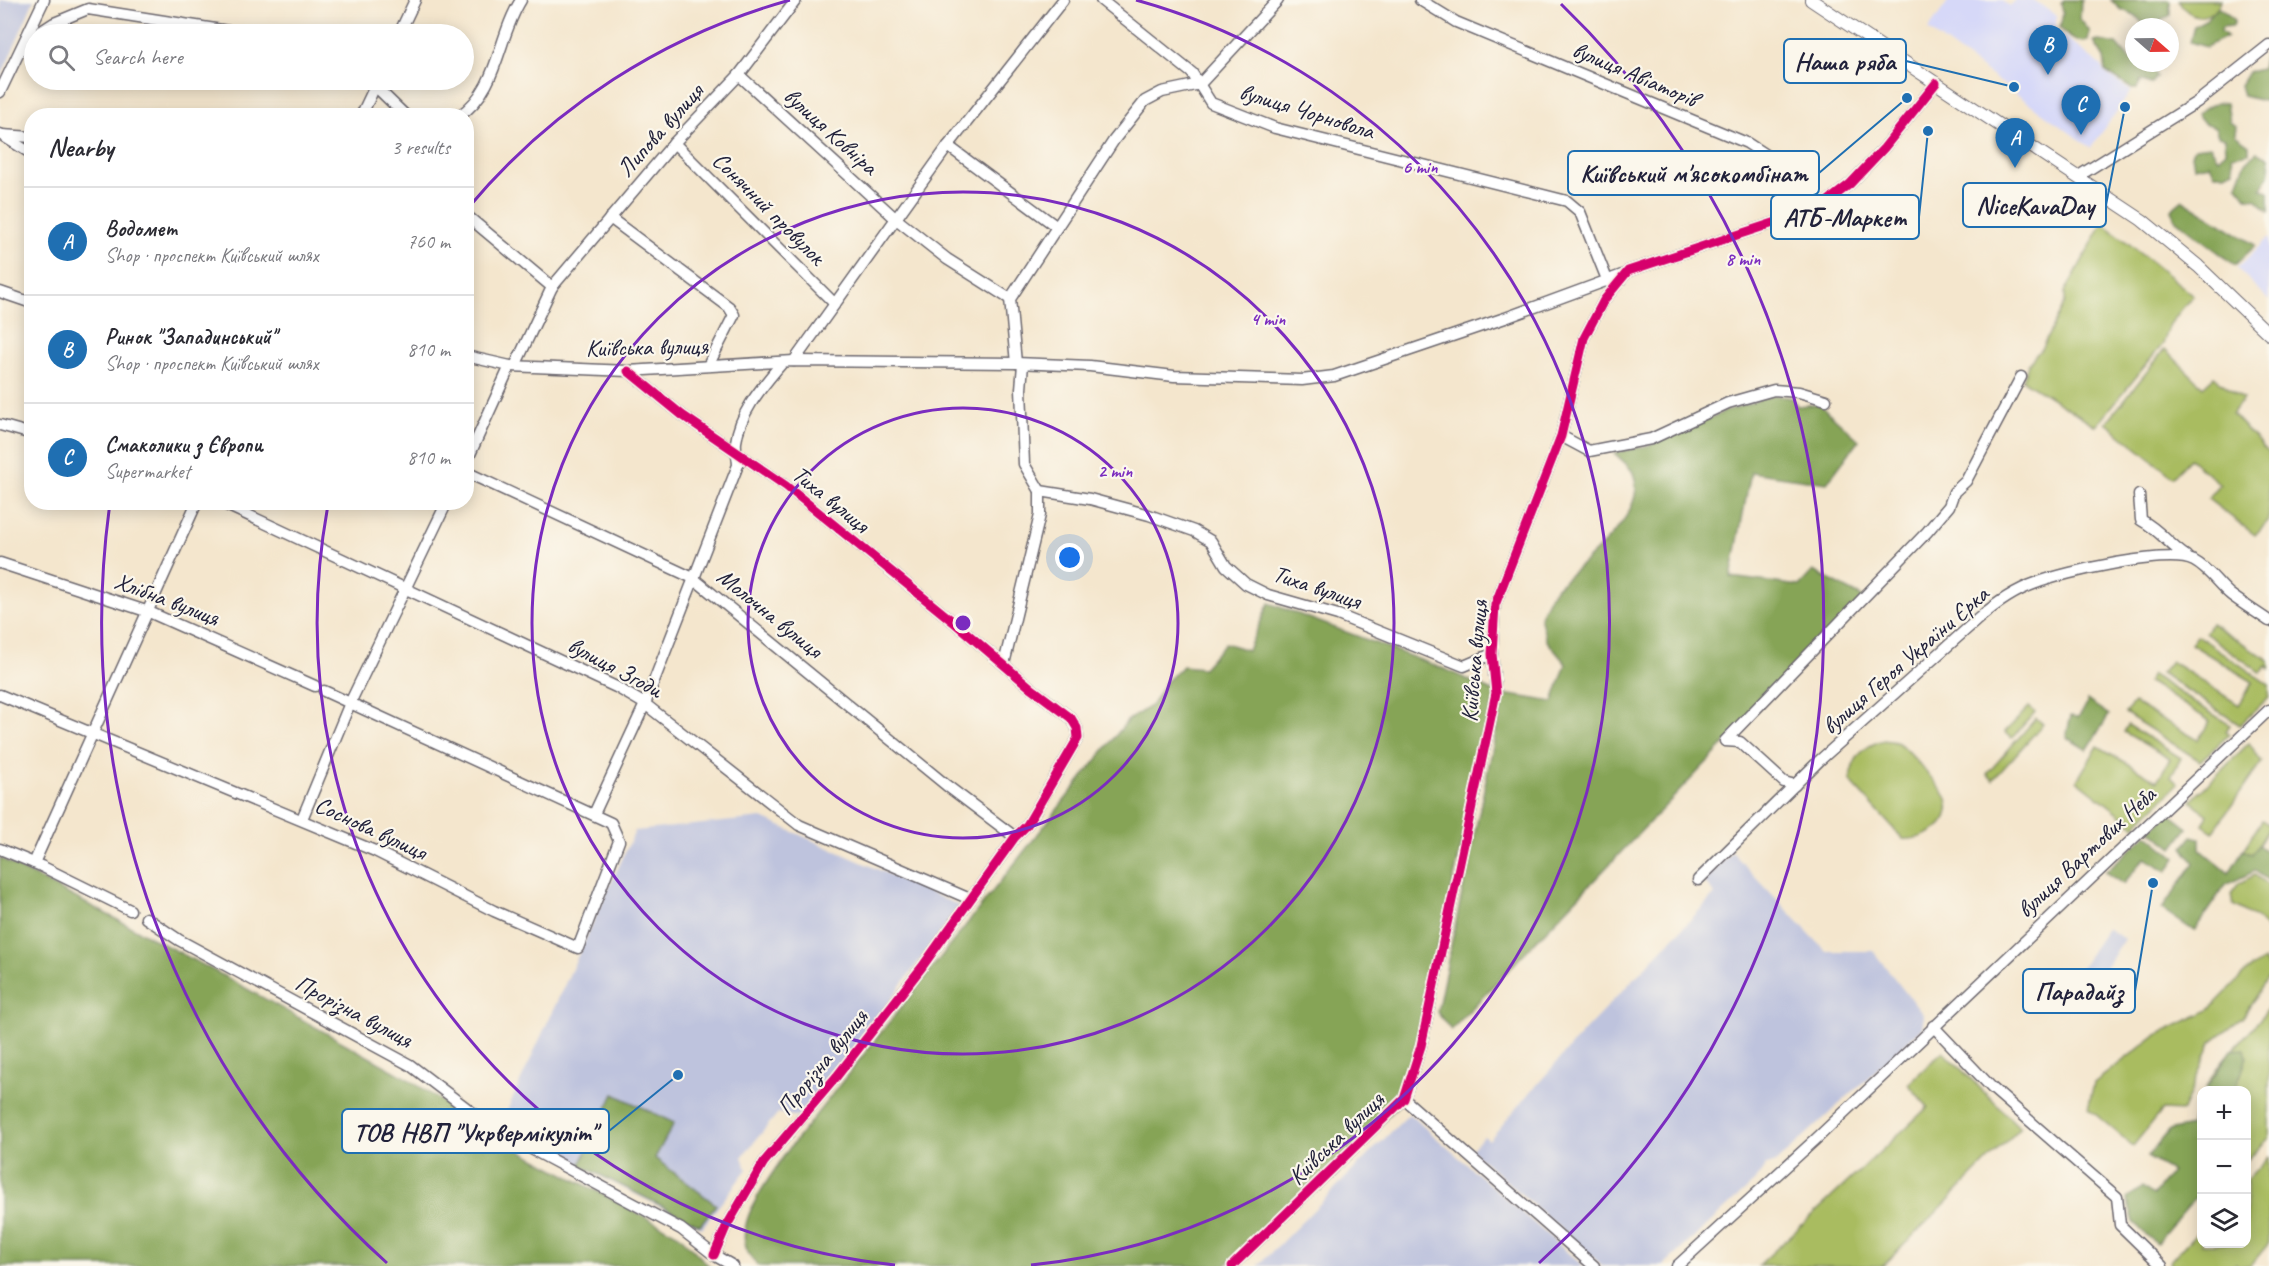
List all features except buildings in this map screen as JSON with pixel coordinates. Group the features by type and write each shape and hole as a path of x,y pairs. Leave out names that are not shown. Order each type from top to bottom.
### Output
{"main road":[{"path":"1811,0 2142,220 2198,266 2269,334"}],"street":[{"path":"33,24 44,0"},
{"path":"404,24 415,0"},
{"path":"468,108 480,97 484,89 521,0"},
{"name":"Липова вулиця","path":"474,446 552,287 674,143 739,75 796,0"},
{"path":"794,361 948,146 1063,0"},
{"name":"вулиця Чорновола","path":"1101,0 1192,73 1211,103 1275,128 1567,201 1580,212 1608,282"},
{"name":"вулиця Чорновола","path":"1200,84 1278,0"},
{"name":"вулиця Авіаторів","path":"1420,0 1456,22 1747,143 1784,167 1819,208"},
{"path":"52,24 88,9 184,24"},
{"path":"0,92 24,44"},
{"path":"2077,177 2197,102 2269,45"},
{"name":"вулиця Ковніра","path":"739,75 895,218"},
{"name":"Київська вулиця","path":"474,358 513,365 628,371 709,364 794,361 1090,366 1174,376 1302,380 1323,377 1608,282 1628,272 1819,208 1850,184 1884,148 1936,83"},
{"path":"1004,664 1040,515 1040,491 1024,464 1019,364 1010,299 1114,140 1145,101 1162,92 1200,84"},
{"path":"365,108 374,90"},
{"path":"383,90 399,108"},
{"path":"1,135 24,136"},
{"path":"1,135 24,149"},
{"name":"Сонячний провулок","path":"674,143 834,303"},
{"path":"948,146 1057,226"},
{"path":"610,218 729,307 734,315 709,364"},
{"path":"895,218 947,259 1010,299"},
{"path":"474,222 552,287"},
{"name":"Київська вулиця","path":"1232,1266 1404,1099 1421,1046 1496,693 1492,654 1495,604 1561,436 1584,338 1604,300 1628,272"},
{"path":"0,292 24,300"},
{"path":"594,814 645,704 738,465 736,453 741,423 750,404 782,363"},
{"name":"Тиха вулиця","path":"628,371 682,415 786,486 1031,688 1071,718 1077,728 1078,738 1027,825 1016,837"},
{"path":"1795,785 1784,782 1740,742 1725,741 1911,549 1949,506 1954,492 1966,481 1995,430 2021,377"},
{"path":"1561,436 1588,451 1651,439 1728,403 1774,390 1799,392 1826,400"},
{"path":"0,425 24,432"},
{"name":"Молочна вулиця","path":"474,476 693,578 946,785 1016,837"},
{"name":"Тиха вулиця","path":"1040,491 1100,502 1149,515 1194,531 1211,541 1226,566 1246,584 1268,595 1338,615 1464,666 1492,654"},
{"path":"2139,495 2141,520 2160,530 2168,544 2205,568 2230,594 2269,621"},
{"path":"34,863 194,510"},
{"name":"вулиця Згоди","path":"237,510 616,687 645,704 799,825 970,898"},
{"path":"302,819 350,703 443,510"},
{"name":"вулиця Героя України Єрка","path":"1698,880 1795,785 1988,610 2036,583 2134,559 2172,555 2192,560"},
{"name":"Хлібна вулиця","path":"0,563 149,612 594,814"},
{"name":"Соснова вулиця","path":"0,695 302,819 578,948 619,841 611,823 594,814"},
{"name":"вулиця Вартових Неба","path":"1677,1266 2269,710"},
{"name":"Прорізна вулиця","path":"146,918 179,940 410,1065 494,1129 681,1229 714,1256 726,1227 764,1162 874,1029 1016,837"},
{"path":"0,849 130,910"},
{"path":"1933,1026 1992,1088 2117,1197 2120,1225 2162,1266"},
{"path":"1404,1099 1594,1266"},
{"path":"714,1256 733,1266"}],"shaded area":[{"path":"0,0 34,0 0,79"},
{"path":"1949,0 2002,0 2010,6 2015,0 2032,0 2056,15 2056,30 2102,66 2105,73 2131,91 2091,148 1928,30"},
{"path":"2269,237 2269,301 2237,268"},
{"path":"762,818 960,906 863,1037 798,1117 778,1113 742,1157 747,1169 702,1228 500,1126 635,831"},
{"path":"1732,852 1826,951 1873,951 1924,1016 1922,1028 1774,1164 1766,1165 1755,1181 1663,1266 1603,1266 1471,1150 1484,1136 1489,1140 1584,1031 1715,894 1703,881"},
{"path":"2107,928 2124,939 2096,981 2079,970"},
{"path":"1409,1114 1416,1120 1583,1266 1258,1266"}],"green space":[{"path":"2064,0 2081,0 2080,19 2090,32 2088,41 2076,41 2060,28 2063,12 2061,4"},
{"path":"2111,0 2170,0 2170,15 2165,18 2138,18 2120,9"},
{"path":"2179,0 2221,0 2212,12 2200,16 2188,12"},
{"path":"2218,7 2235,20 2233,26 2222,27 2221,31 2227,36 2206,47 2190,42 2194,26 2207,19"},
{"path":"2094,42 2117,44 2125,53 2125,72 2155,72 2157,77 2151,84 2141,80 2137,89 2132,89 2106,72 2104,58"},
{"path":"2269,51 2269,102 2243,96 2240,85 2248,72 2262,69 2265,53"},
{"path":"2216,102 2227,103 2230,122 2236,126 2235,135 2249,145 2249,153 2232,156 2234,170 2225,174 2215,174 2210,164 2194,167 2192,154 2195,148 2210,146 2218,158 2226,151 2225,138 2218,136 2215,127 2204,123 2197,114"},
{"path":"2257,152 2269,157 2269,175 2261,189 2269,191 2269,211 2256,199 2247,198 2237,185 2245,164"},
{"path":"2183,200 2255,245 2254,247 2235,265 2176,220 2171,210"},
{"path":"2103,223 2193,295 2170,324 2163,344 2096,426 2023,380 2028,364 2041,349 2065,303 2065,292"},
{"path":"2165,349 2203,387 2214,377 2243,399 2232,414 2269,453 2269,520 2255,535 2208,499 2220,484 2190,459 2173,477 2106,423"},
{"path":"1774,395 1793,398 1797,406 1819,404 1859,440 1827,483 1751,472 1731,577 1799,586 1813,571 1864,598 1451,1030 1437,1012 1504,694 1553,702 1566,664 1546,640 1540,616 1554,591 1610,537 1632,505 1636,489 1633,473 1614,453 1650,445 1726,411"},
{"path":"1269,603 1447,670 1496,693 1404,1099 1378,1127 1225,1266 760,1266 749,1254 744,1240 746,1226 759,1195 785,1154 1128,720 1152,705 1165,683 1183,666 1203,668 1225,643 1248,650"},
{"path":"2211,623 2269,660 2269,669 2266,666 2261,673 2205,633"},
{"path":"2197,635 2269,685 2269,697 2240,725 2161,673 2171,661 2239,705 2253,682 2191,644"},
{"path":"2152,675 2230,725 2226,731 2230,734 2200,761 2125,713 2134,703 2198,740 2210,721 2148,682"},
{"path":"2087,700 2109,715 2087,750 2066,737 2071,716 2078,717 2087,705"},
{"path":"2029,707 2035,712 2012,738 2005,732"},
{"path":"2036,718 2043,724 1993,780 1987,774"},
{"path":"2128,725 2181,758 2171,777 2178,784 2135,826 2077,780 2098,746 2157,781 2170,759 2124,732"},
{"path":"1884,740 1896,742 1902,746 1947,799 1946,816 1936,829 1928,834 1903,839 1850,781 1853,766 1859,754"},
{"path":"2249,743 2262,762 2213,832 2203,825 2208,815 2191,801"},
{"path":"2170,814 2188,828 2173,848 2150,830"},
{"path":"2262,820 2269,825 2269,828 2252,856 2243,850"},
{"path":"2147,834 2176,858 2167,871 2145,858 2123,884 2105,872"},
{"path":"2192,836 2200,838 2200,849 2229,873 2243,850 2252,855 2258,845 2269,853 2269,881 2255,871 2225,885 2194,931 2162,909 2194,863 2183,847"},
{"path":"0,858 224,976 405,1077 495,1137 679,1235 709,1266 0,1266"},
{"path":"2255,875 2269,886 2269,931 2256,918 2233,905 2231,894 2239,883"},
{"path":"2264,960 2269,968 2269,976 2243,1017 2211,1042 2183,1111 2162,1110 2133,1146 2088,1108 2094,1083 2155,1036 2209,1010 2246,972"},
{"path":"2269,1006 2269,1138 2251,1156 2251,1086 2207,1086 2218,1067"},
{"path":"2245,1049 2247,1057 2236,1086 2208,1086 2231,1050"},
{"path":"1943,1051 2020,1128 1883,1266 1758,1266 1928,1107 1908,1084"},
{"path":"614,1094 674,1123 655,1158 716,1205 700,1225 580,1165"},
{"path":"2197,1108 2197,1196 2156,1244 2134,1223 2127,1199 2142,1187 2153,1195 2172,1171 2147,1157 2168,1131 2190,1126"},
{"path":"2269,1157 2269,1243 2250,1266 2239,1266 2236,1263 2233,1266 2173,1266 2169,1262 2197,1232 2197,1248 2251,1248 2251,1176"}],"cycle path":[{"path":"1232,1266 1404,1099 1421,1046 1496,693 1492,654 1495,605 1561,436 1584,338 1604,300 1628,271 1819,208 1850,184 1884,148 1936,83"},
{"path":"628,371 682,415 786,486 956,624 1031,688 1071,718 1077,728 1078,738 1027,825 1015,837 922,967 837,1076 764,1162 726,1227 714,1255"}],"place":[{"name":"Ринок \"Западинський\"","path":"2048,75"},
{"name":"Наша ряба","path":"2014,87"},
{"name":"Київський м'ясокомбінат","path":"1907,98"},
{"name":"NiceKavaDay","path":"2125,107"},
{"name":"АТБ-Маркет","path":"1928,131"},
{"name":"Смаколики з Європи","path":"2081,135"},
{"name":"Водомет","path":"2015,168"},
{"name":"Парадайз","path":"2153,883"},
{"name":"ТОВ НВП \"Укрвермікуліт\"","path":"678,1075"}]}
